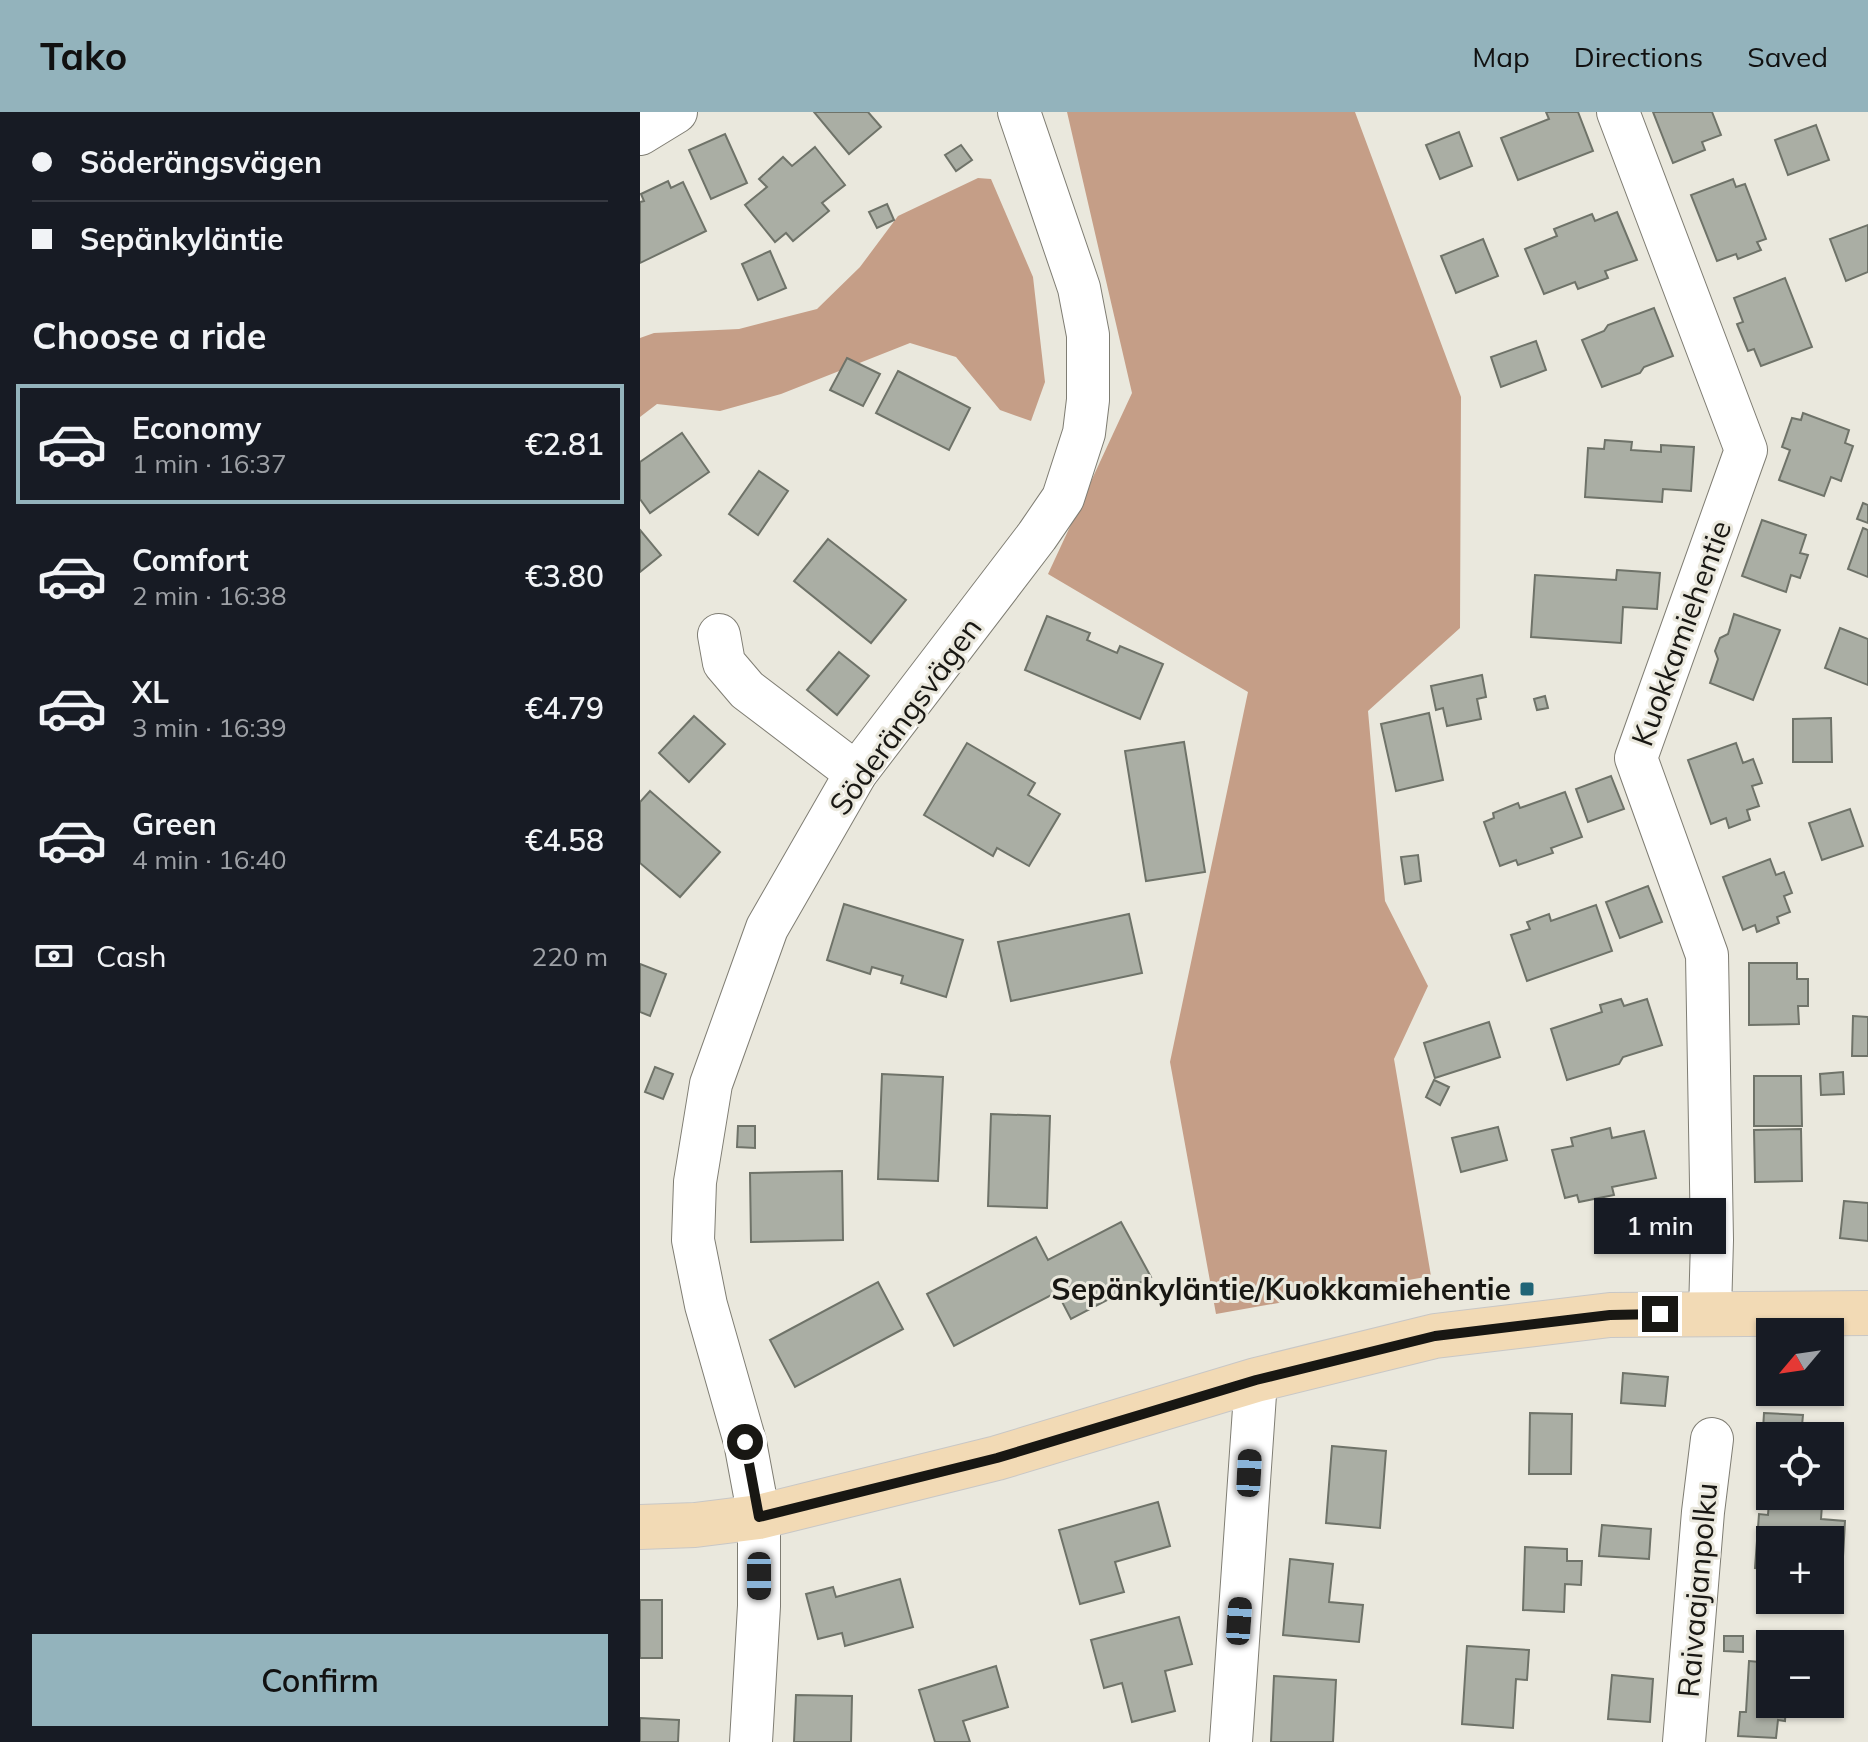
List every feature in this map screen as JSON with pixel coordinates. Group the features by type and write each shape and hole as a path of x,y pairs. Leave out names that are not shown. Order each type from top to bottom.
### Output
{"main road":[{"path":"640,1527 695,1525 759,1517 997,1458 1256,1380 1435,1336 1610,1315 1710,1312 1867,1314"}],"street":[{"path":"640,134 676,112"},
{"name":"Söderängsvägen","path":"751,1742 759,1606 759,1517 751,1467 706,1305 693,1240 695,1182 711,1084 767,928 856,773 1063,498 1084,433 1088,400 1088,335 1079,288 1019,112"},
{"name":"Kuokkamiehentie","path":"1618,112 1746,450 1636,758 1707,955 1712,1240 1710,1312"},
{"path":"719,635 724,663 747,690 856,773"},
{"path":"1231,1742 1256,1380"},
{"name":"Raivaajanpolku","path":"1684,1742 1712,1439"}],"shaded area":[{"path":"1067,112 1355,112 1461,397 1460,628 1368,711 1385,901 1428,986 1394,1059 1431,1276 1216,1314 1170,1062 1248,692 1048,574 1132,393"},
{"path":"978,178 991,179 1033,277 1045,382 1031,421 1000,410 956,357 910,343 781,394 720,411 657,404 640,417 640,338 654,333 739,329 817,309 860,267 898,216"}],"building":[{"path":"814,112 868,112 881,127 849,154"},
{"path":"1546,112 1578,112 1593,151 1518,180 1501,138 1549,119"},
{"path":"1653,112 1712,112 1721,135 1702,142 1705,150 1673,163"},
{"path":"1816,125 1829,160 1788,175 1775,140"},
{"path":"1459,132 1472,166 1440,179 1426,145"},
{"path":"725,134 747,183 711,199 689,150"},
{"path":"961,145 972,160 956,171 945,155"},
{"path":"815,147 845,185 822,203 829,211 793,241 786,233 775,242 745,205 767,187 759,179 783,157 792,166"},
{"path":"1733,179 1736,187 1745,184 1766,239 1757,242 1761,250 1738,259 1736,254 1717,261 1691,195"},
{"path":"668,181 671,188 683,182 706,231 640,263 640,202 644,201 641,194"},
{"path":"887,204 894,220 877,228 869,212"},
{"path":"1617,212 1637,260 1605,271 1608,278 1578,289 1575,282 1544,294 1525,249 1557,236 1554,229 1592,214 1595,221"},
{"path":"1868,225 1868,272 1846,281 1830,239"},
{"path":"1483,239 1498,276 1456,293 1441,256"},
{"path":"770,251 786,288 758,300 742,264"},
{"path":"1785,278 1812,347 1761,366 1754,349 1748,351 1737,324 1743,322 1734,298"},
{"path":"1654,308 1673,356 1602,387 1582,340 1604,331 1608,325"},
{"path":"1536,341 1546,370 1501,387 1491,357"},
{"path":"847,358 880,374 863,406 830,390"},
{"path":"898,371 970,408 949,450 876,413"},
{"path":"1803,413 1849,430 1845,443 1853,446 1841,481 1831,477 1824,496 1779,480 1790,450 1782,447 1792,418 1801,420"},
{"path":"682,433 709,472 650,513 640,499 640,462"},
{"path":"1605,440 1632,442 1631,450 1661,452 1661,445 1694,447 1691,491 1663,489 1662,502 1585,497 1588,448 1604,449"},
{"path":"759,471 788,491 758,535 729,514"},
{"path":"1863,503 1868,505 1868,523 1857,519"},
{"path":"1762,520 1806,535 1800,553 1808,555 1800,578 1791,575 1786,592 1742,576"},
{"path":"1863,528 1868,530 1868,577 1848,569"},
{"path":"640,530 661,555 640,572"},
{"path":"828,539 906,600 871,643 794,581"},
{"path":"1617,570 1660,573 1657,609 1623,607 1621,643 1531,637 1535,575 1616,580"},
{"path":"1734,614 1780,630 1753,700 1710,683 1718,659 1715,651 1720,638 1728,634"},
{"path":"1047,616 1090,633 1087,640 1117,653 1120,646 1163,664 1140,719 1025,670"},
{"path":"1840,628 1868,639 1868,685 1825,668"},
{"path":"839,652 869,676 837,715 807,690"},
{"path":"1482,675 1486,697 1477,699 1481,719 1447,726 1443,708 1436,710 1431,686"},
{"path":"1545,696 1548,708 1537,710 1534,699"},
{"path":"1429,713 1443,780 1396,791 1381,724"},
{"path":"694,716 725,744 689,782 659,753"},
{"path":"1831,718 1832,762 1793,762 1793,719"},
{"path":"1184,742 1205,872 1146,881 1125,751"},
{"path":"967,743 1035,783 1028,795 1060,814 1029,866 997,848 993,856 924,815"},
{"path":"1736,743 1743,763 1753,759 1762,783 1752,786 1759,806 1747,810 1750,820 1729,828 1726,818 1711,824 1688,760"},
{"path":"1611,776 1624,809 1588,822 1576,789"},
{"path":"650,791 720,852 680,897 640,863 640,802"},
{"path":"1565,792 1582,837 1551,848 1553,853 1518,865 1516,860 1500,866 1484,822 1494,818 1493,813 1518,803 1520,808"},
{"path":"1850,809 1863,846 1822,860 1809,823"},
{"path":"1418,855 1421,881 1405,884 1401,857"},
{"path":"1770,859 1776,875 1784,872 1792,893 1784,896 1790,912 1777,917 1779,923 1757,932 1755,925 1743,930 1723,877"},
{"path":"1648,886 1662,922 1620,938 1606,902"},
{"path":"844,904 963,940 946,997 901,983 903,976 872,967 870,974 827,960"},
{"path":"1596,905 1612,951 1527,981 1511,935 1530,929 1527,922 1549,914 1551,921"},
{"path":"1129,914 1142,973 1011,1001 998,942"},
{"path":"1749,963 1797,963 1797,979 1808,979 1808,1006 1798,1006 1799,1024 1749,1025"},
{"path":"640,964 666,974 650,1016 640,1012"},
{"path":"1621,999 1624,1006 1647,999 1662,1045 1623,1057 1619,1064 1567,1080 1551,1029 1602,1012 1600,1005"},
{"path":"1853,1016 1868,1017 1868,1056 1852,1056"},
{"path":"1489,1022 1500,1057 1435,1078 1424,1043"},
{"path":"655,1067 673,1074 663,1099 645,1092"},
{"path":"1843,1072 1844,1094 1821,1095 1820,1074"},
{"path":"882,1074 943,1077 938,1181 878,1179"},
{"path":"1754,1076 1801,1076 1802,1126 1754,1126"},
{"path":"1434,1080 1449,1087 1440,1105 1426,1097"},
{"path":"991,1114 1050,1116 1047,1208 988,1206"},
{"path":"738,1126 755,1126 755,1148 737,1147"},
{"path":"1498,1127 1507,1160 1461,1172 1452,1138"},
{"path":"1610,1128 1612,1138 1644,1131 1656,1178 1612,1187 1614,1195 1579,1202 1577,1195 1565,1198 1552,1150 1573,1146 1571,1138"},
{"path":"1801,1129 1802,1181 1755,1182 1754,1130"},
{"path":"842,1171 843,1240 751,1242 750,1173"},
{"path":"1844,1201 1868,1203 1868,1241 1840,1238"},
{"path":"1121,1222 1151,1277 1071,1319 1057,1292 954,1346 927,1294 1036,1237 1048,1260"},
{"path":"878,1282 903,1329 795,1387 770,1340"},
{"path":"1623,1373 1668,1377 1665,1406 1621,1403"},
{"path":"1530,1413 1572,1414 1571,1474 1529,1474"},
{"path":"1764,1413 1803,1415 1802,1422 1763,1422"},
{"path":"1332,1446 1386,1451 1380,1528 1326,1523"},
{"path":"1158,1502 1170,1546 1115,1562 1124,1592 1080,1604 1059,1530"},
{"path":"1768,1510 1822,1510 1821,1519 1845,1521 1844,1539 1844,1526 1758,1526 1759,1514 1768,1515"},
{"path":"1602,1525 1651,1529 1649,1559 1599,1556"},
{"path":"1525,1547 1567,1549 1567,1561 1582,1561 1581,1585 1565,1584 1564,1612 1523,1610"},
{"path":"1290,1559 1333,1564 1329,1602 1363,1605 1359,1642 1283,1635"},
{"path":"900,1579 913,1627 845,1646 842,1633 818,1639 806,1594 833,1587 836,1597"},
{"path":"640,1600 662,1600 662,1658 640,1658"},
{"path":"1179,1617 1192,1664 1165,1671 1175,1711 1132,1722 1122,1683 1104,1688 1091,1640"},
{"path":"1724,1636 1743,1636 1743,1652 1724,1651"},
{"path":"1467,1646 1529,1650 1527,1680 1516,1679 1513,1728 1462,1724"},
{"path":"1749,1661 1756,1662 1756,1718 1785,1718 1785,1721 1778,1720 1776,1738 1738,1736 1740,1712 1746,1712"},
{"path":"996,1666 1008,1707 963,1721 970,1742 935,1742 919,1690"},
{"path":"1612,1675 1653,1679 1650,1722 1608,1719"},
{"path":"1274,1676 1336,1680 1333,1742 1271,1742"},
{"path":"796,1695 852,1696 851,1742 794,1742"},
{"path":"640,1718 679,1720 678,1742 640,1742"}],"place":[{"name":"Sepänkyläntie/Kuokkamiehentie","path":"1527,1289"}],"route":[{"path":"745,1442 759,1517 997,1458 1256,1380 1435,1336 1610,1315 1660,1314"}]}
